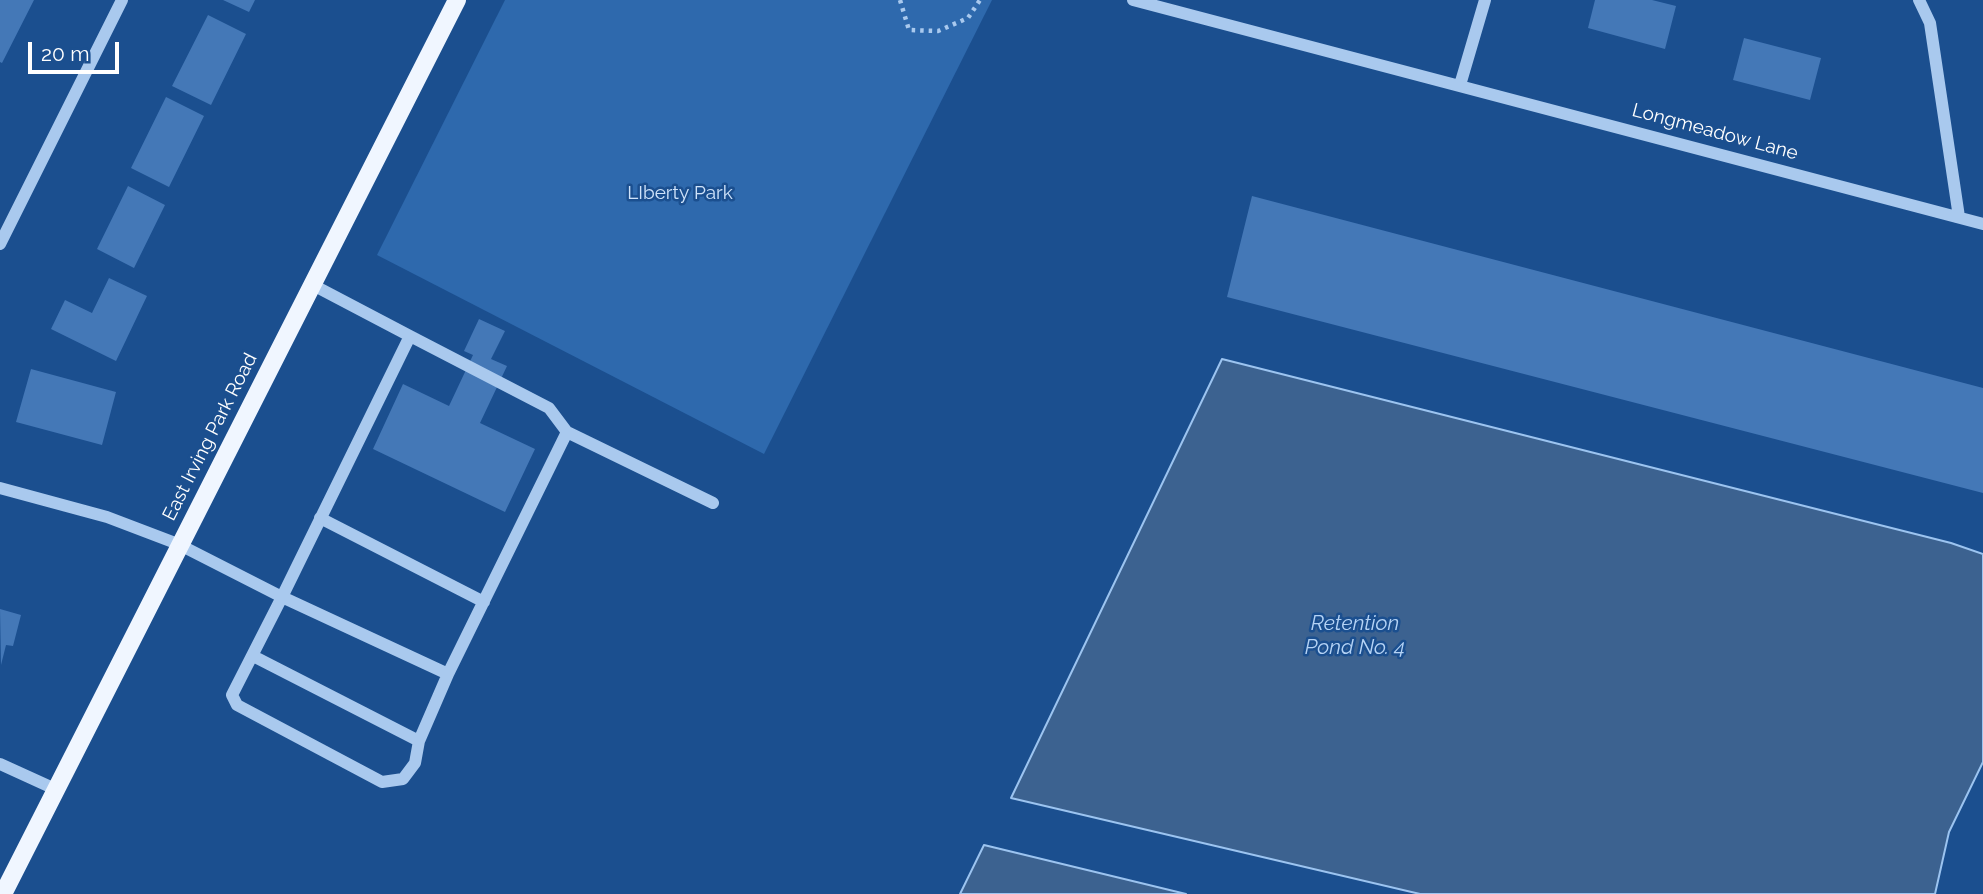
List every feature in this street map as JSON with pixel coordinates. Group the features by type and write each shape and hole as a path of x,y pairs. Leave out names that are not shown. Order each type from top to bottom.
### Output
{"main road":[{"name":"East Irving Park Road","path":"3,894 178,544 457,0"}],"street":[{"path":"0,244 122,0"},
{"name":"Longmeadow Lane","path":"1133,0 1983,224"},
{"path":"1460,85 1485,0"},
{"path":"1919,0 1930,23 1959,218"},
{"path":"311,284 549,408 567,432 713,503"},
{"path":"410,336 232,695 237,705 382,782 403,779 415,763 419,741 448,674 567,432"},
{"path":"0,488 107,517 178,544 282,597 448,674"},
{"path":"320,518 484,602"},
{"path":"253,656 419,741"},
{"path":"0,764 55,789"}],"path":[{"path":"900,0 909,30 938,31 968,18 981,0"}],"green space":[{"name":"LIberty Park","path":"505,0 992,0 764,454 377,255"}],"water":[{"name":"Retention Pond No. 4","path":"1222,359 1951,543 1983,554 1983,762 1949,832 1935,894 1420,894 1011,798"},
{"path":"984,845 1186,894 960,894"}],"building":[{"path":"0,0 34,0 2,63 0,62"},
{"path":"223,0 255,0 249,12"},
{"path":"1595,0 1652,0 1676,6 1665,49 1588,28"},
{"path":"208,15 246,34 211,105 172,86"},
{"path":"1744,38 1821,58 1810,100 1733,80"},
{"path":"166,97 204,116 169,187 131,168"},
{"path":"128,186 165,205 134,268 97,249"},
{"path":"1252,196 1983,388 1983,493 1227,297"},
{"path":"109,278 147,296 116,361 51,329 65,300 92,313"},
{"path":"479,319 505,331 491,359 507,366 480,423 535,449 505,512 373,449 403,384 449,406 473,355 464,351"},
{"path":"31,369 116,392 102,445 16,422"},
{"path":"0,609 21,615 13,646 6,645 1,665"}]}
